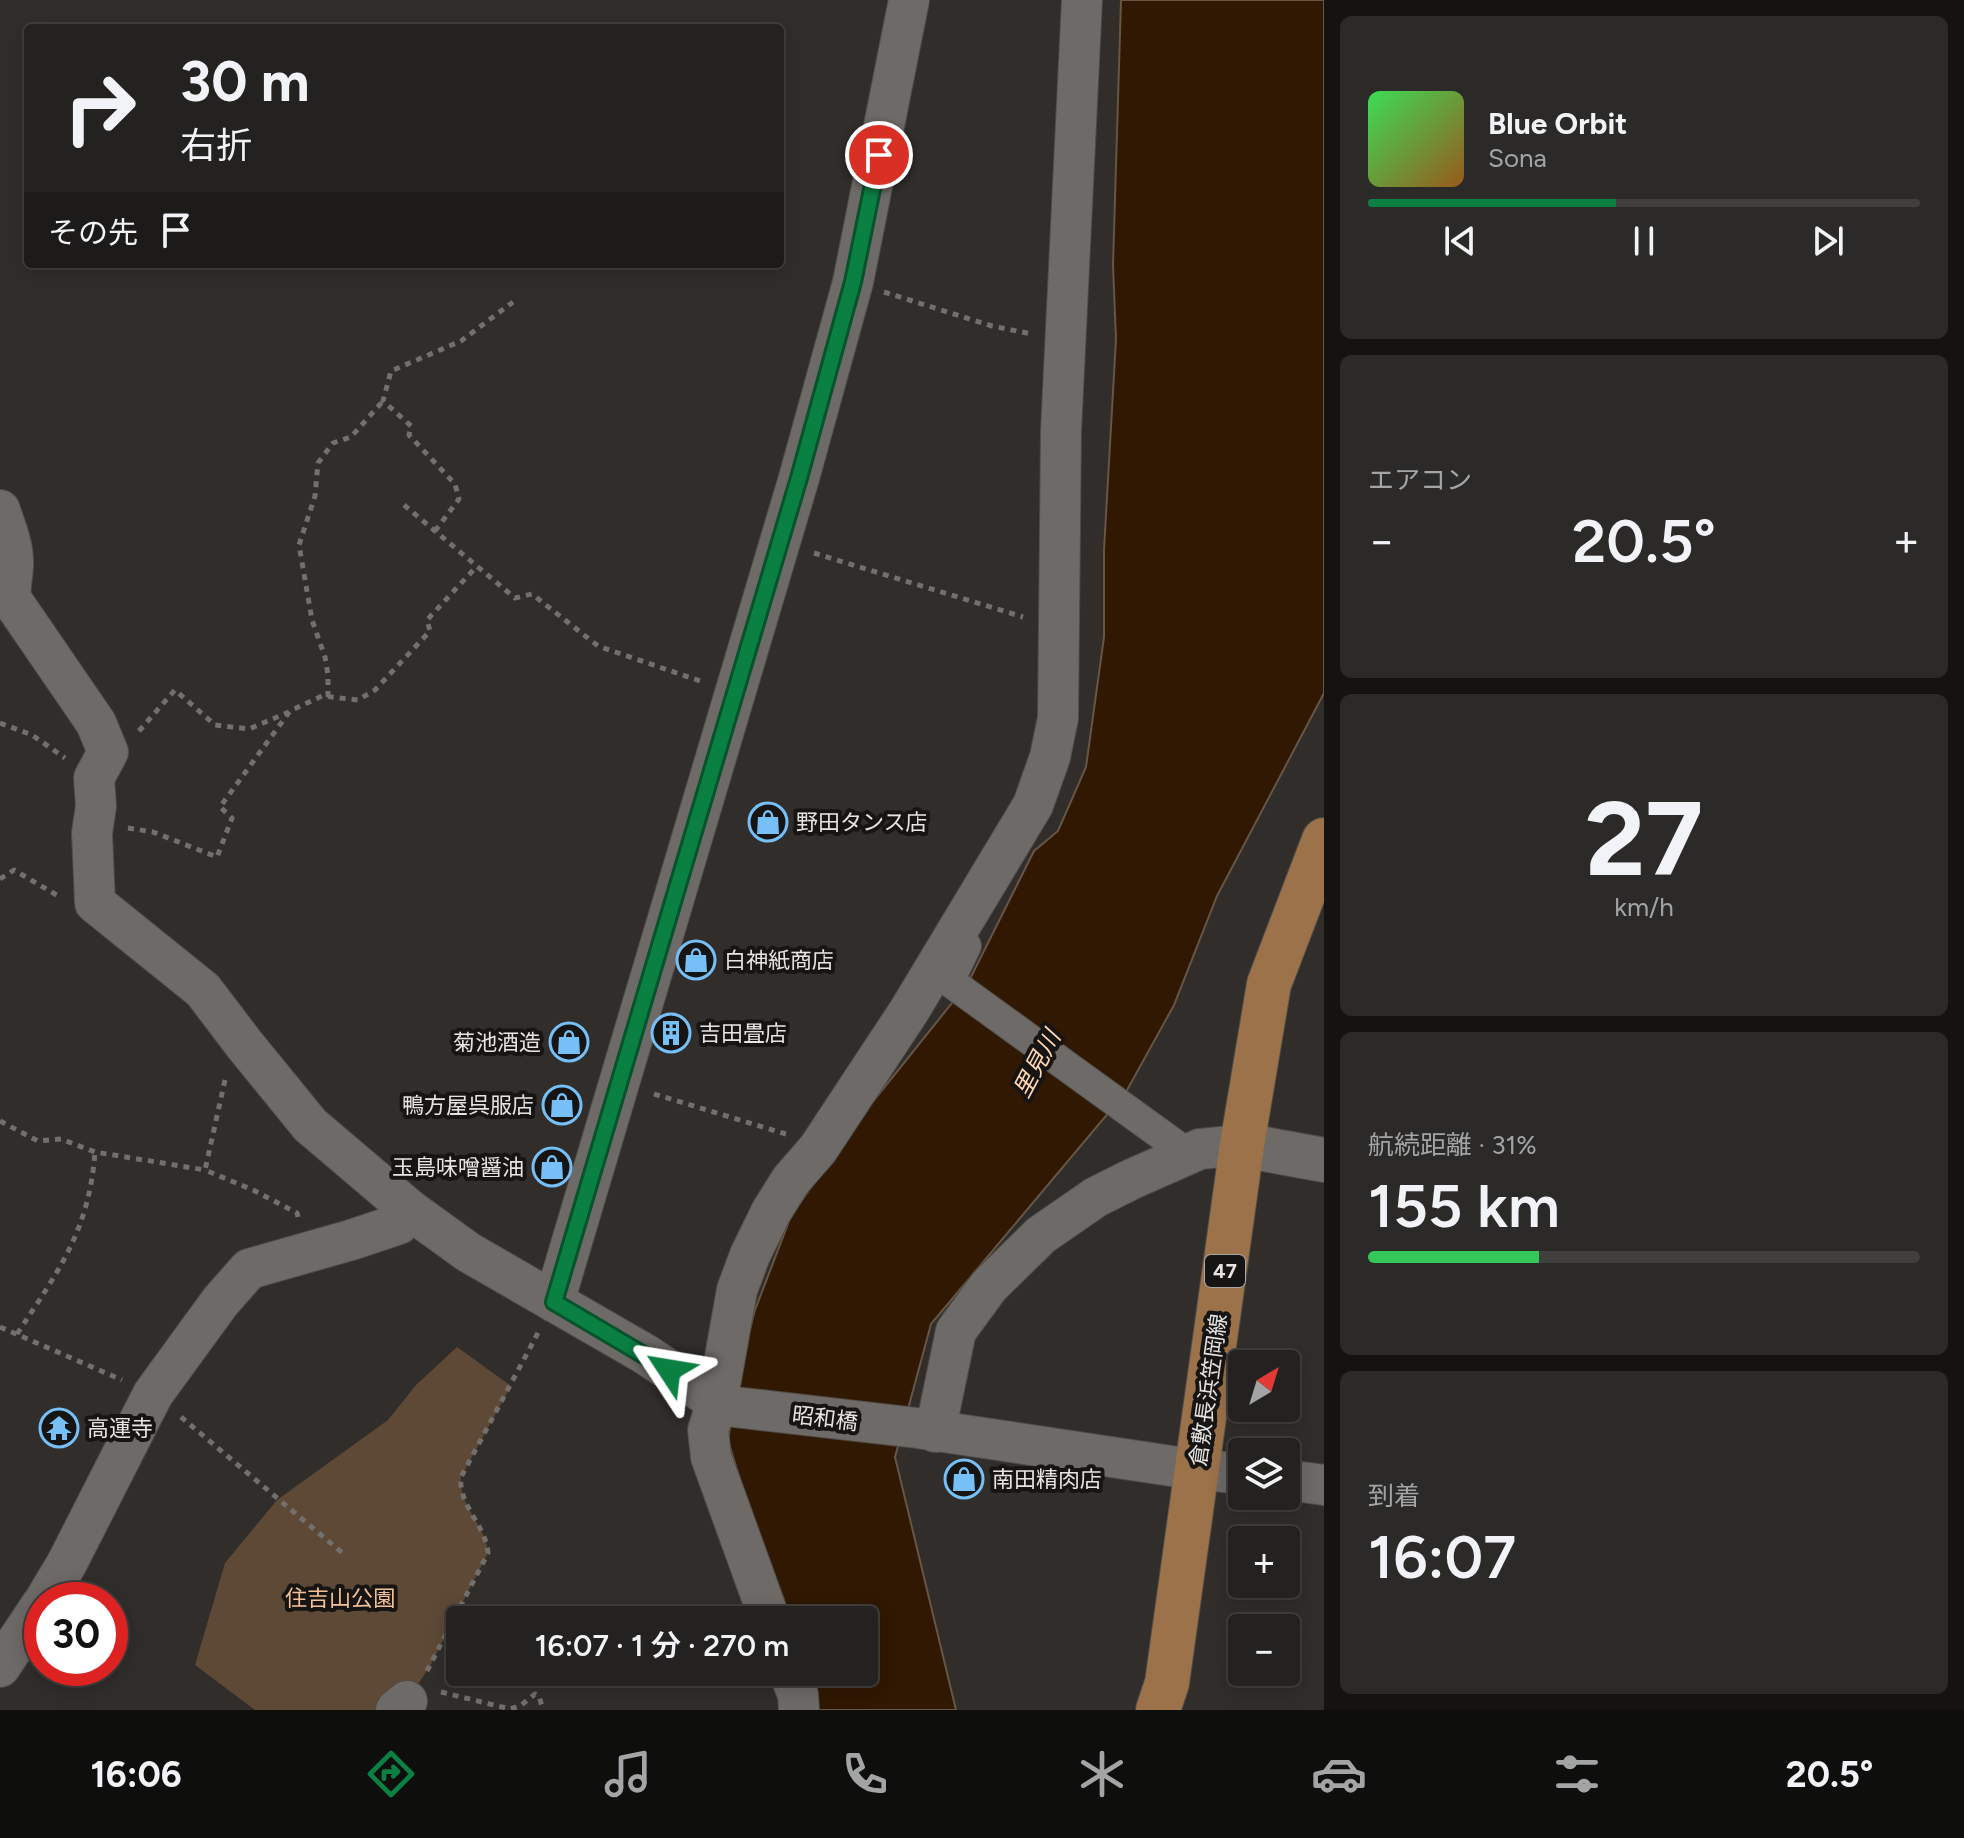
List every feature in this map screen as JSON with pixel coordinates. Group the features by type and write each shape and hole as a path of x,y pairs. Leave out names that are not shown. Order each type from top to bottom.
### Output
{"main road":[{"name":"倉敷長浜笠岡線","path":"1158,1710 1167,1683 1242,1145 1269,984 1324,840"}],"street":[{"path":"554,1302 853,282 909,0"},
{"path":"765,1606 711,1457 708,1430 725,1405 737,1290 771,1212 791,1180 818,1149 883,1051 1033,805 1050,757 1058,718 1061,447 1082,0"},
{"path":"0,510 13,552 14,566 9,583 11,599 96,723 101,765 93,823 95,903 203,990 310,1125 410,1210 468,1252 645,1354 725,1405"},
{"path":"883,1051 891,1048 949,981 975,927 971,910"},
{"path":"949,981 1188,1154"},
{"path":"926,1430 956,1331 989,1286 1041,1235 1096,1197 1200,1149 1242,1145 1324,1160"},
{"path":"55,1582 153,1394 220,1302 249,1269 399,1224 410,1210"},
{"name":"昭和橋","path":"725,1405 1228,1472"},
{"path":"1300,1482 1324,1485"},
{"path":"0,1667 24,1634"},
{"path":"794,1686 799,1710"}],"path":[{"path":"853,282 992,326 1066,339"},
{"path":"328,697 325,657 312,620 299,545 315,496 318,463 333,443 351,437 383,401 391,371 461,341 513,302"},
{"path":"383,401 411,426 409,435 455,484 459,499 435,531"},
{"path":"404,505 515,598 532,594 598,646 734,692"},
{"path":"779,542 1058,628"},
{"path":"0,723 101,765 127,745 175,690 215,725 249,729 322,696 358,700 375,690 430,631 427,620 477,566"},
{"path":"93,823 153,832 217,857 232,818 220,807 290,711"},
{"path":"0,879 14,870 70,903 95,903"},
{"path":"205,1170 230,1060 244,1044"},
{"path":"618,1083 793,1137 818,1149"},
{"path":"0,1121 38,1141 61,1139 95,1152 205,1170 253,1190 297,1213 307,1253"},
{"path":"17,1334 49,1287 75,1240 92,1187 95,1152"},
{"path":"543,1710 539,1696 535,1694 520,1706 510,1709 407,1699 430,1666 488,1553 483,1532 460,1489 461,1477 554,1302"},
{"path":"0,1327 153,1394 346,1556"}],"green space":[{"name":"住吉山公園","path":"457,1347 511,1386 461,1477 464,1497 483,1533 488,1553 461,1606 446,1606 446,1635 407,1701 396,1710 255,1710 195,1665 225,1563 277,1500 388,1420 416,1385"}],"water":[{"name":"里見川","path":"1121,0 1324,0 1324,693 1217,896 1174,1005 1126,1092 931,1324 895,1457 956,1710 814,1710 809,1686 878,1686 878,1606 778,1606 728,1440 740,1367 755,1310 791,1216 859,1119 968,983 1034,851 1058,831 1086,767 1104,637 1104,550 1116,339 1113,265"}],"place":[{"name":"野田タンス店","path":"768,822"},
{"name":"白神紙商店","path":"696,960"},
{"name":"吉田畳店","path":"671,1033"},
{"name":"菊池酒造","path":"569,1042"},
{"name":"鴨方屋呉服店","path":"562,1105"},
{"name":"玉島味噌醤油","path":"552,1167"},
{"name":"高運寺","path":"59,1428"},
{"name":"南田精肉店","path":"964,1479"}],"route":[{"path":"669,1370 554,1302 799,478 853,282 879,155"}]}
